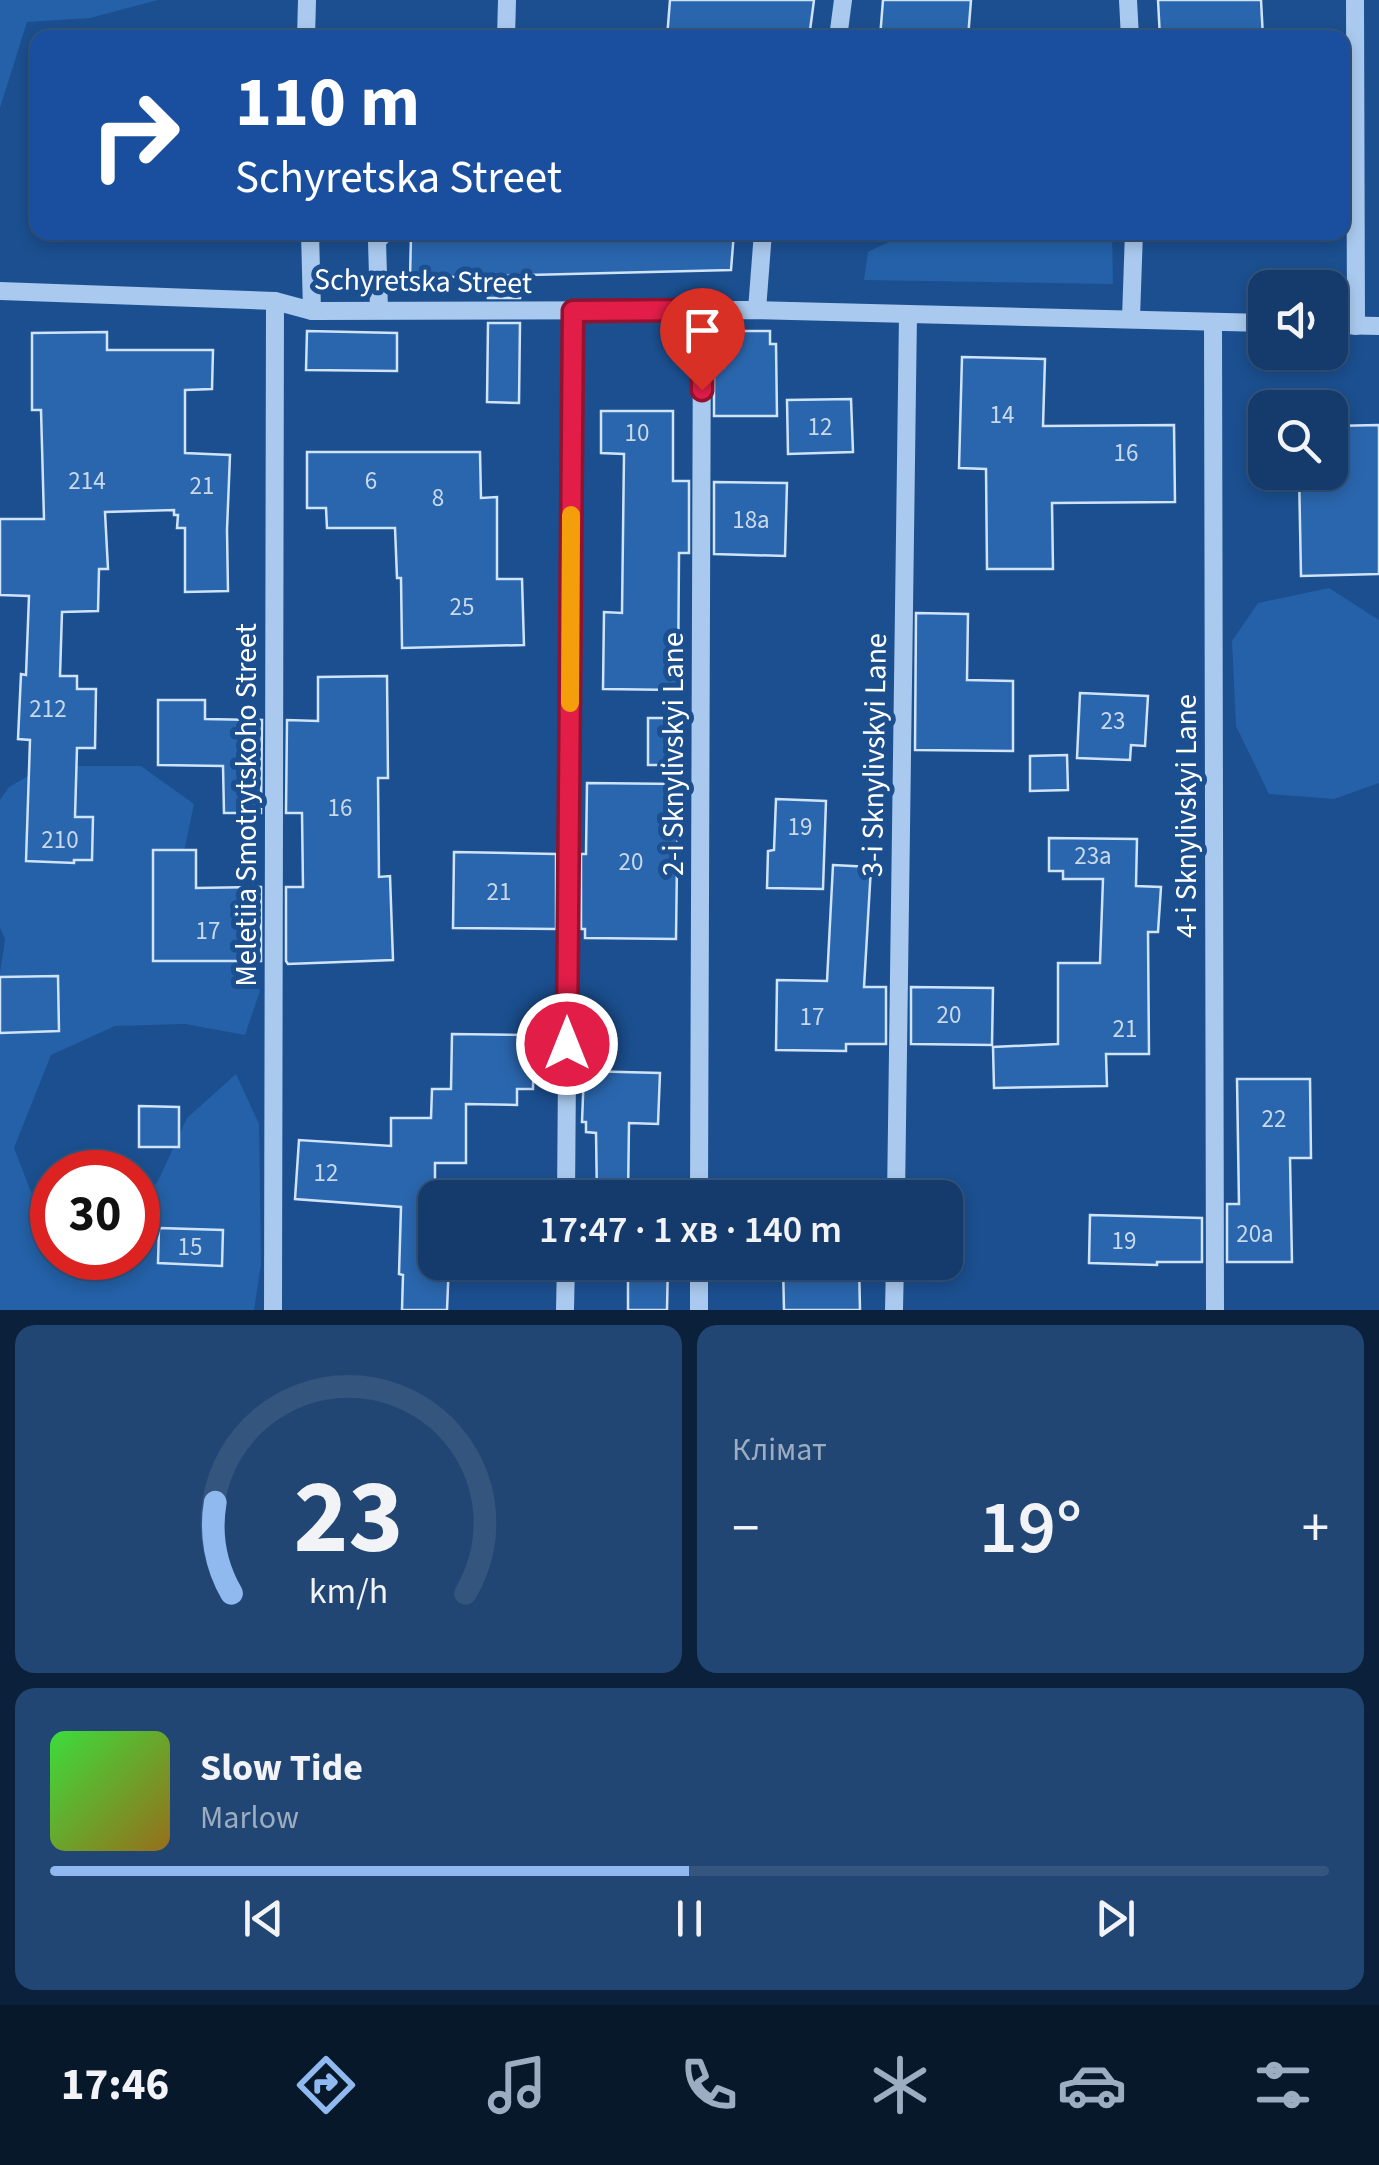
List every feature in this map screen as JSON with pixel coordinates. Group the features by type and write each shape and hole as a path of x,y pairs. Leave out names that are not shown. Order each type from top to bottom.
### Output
{"street":[{"path":"306,30 307,0"},
{"path":"506,30 507,0"},
{"path":"839,30 843,0"},
{"path":"1128,0 1130,30"},
{"path":"1350,67 1355,0"},
{"path":"1350,115 1356,326"},
{"path":"310,240 312,311"},
{"path":"379,240 380,310"},
{"path":"757,310 762,240"},
{"path":"1131,318 1134,240"},
{"name":"Schyretska Street","path":"0,291 274,301 312,311 757,310 1248,323"},
{"name":"Meletiia Smotrytskoho Street","path":"273,1310 274,301"},
{"name":"2-i Sknylivskyi Lane","path":"699,1180 702,310"},
{"path":"566,1180 573,311"},
{"name":"3-i Sknylivskyi Lane","path":"896,1180 908,314"},
{"name":"4-i Sknylivskyi Lane","path":"1213,322 1215,1310"},
{"path":"1348,326 1379,326"},
{"path":"565,1310 566,1280"},
{"path":"699,1280 699,1310"},
{"path":"894,1310 895,1280"}],"shaded area":[{"path":"0,0 158,0 90,18 27,22 0,108"},
{"path":"893,240 1112,240 1113,284 864,280 868,252"},
{"path":"1329,588 1379,620 1379,783 1334,799 1269,794 1236,726 1232,641 1258,603"},
{"path":"45,766 141,766 194,804 180,871 224,943 260,991 245,1035 185,1024 115,1026 51,1055 14,1148 30,1189 30,1280 160,1280 160,1177 187,1118 236,1074 259,1124 261,1264 254,1310 0,1310 0,973 5,939 0,928 0,800 9,787"}],"building":[{"path":"670,0 814,0 810,30 668,30"},
{"path":"883,0 971,0 969,30 881,30"},
{"path":"1158,0 1261,0 1263,30 1160,30"},
{"path":"411,240 733,240 731,270 410,278"},
{"path":"489,277 521,278 520,298 488,298"},
{"path":"488,323 520,323 519,403 487,402"},
{"path":"307,331 397,333 397,371 306,370"},
{"path":"732,331 770,331 770,344 776,344 777,416 714,416 714,368 724,367 724,344 733,344"},
{"path":"107,332 107,350 213,350 212,389 185,390 185,453 230,455 228,591 185,592 185,528 177,528 178,515 174,515 174,510 105,512 108,569 99,569 98,611 62,612 60,676 77,676 77,689 96,689 95,748 77,748 75,817 93,817 92,860 26,861 30,740 18,739 21,674 26,675 29,596 0,595 0,519 44,519 41,410 32,410 32,333"},
{"path":"962,357 1045,359 1043,426 1174,425 1175,502 1052,503 1053,569 987,569 986,469 959,468"},
{"path":"851,399 853,452 788,454 787,400"},
{"path":"601,411 673,411 673,481 689,481 689,553 679,553 678,690 603,689 604,612 622,613 624,454 601,453"},
{"path":"1379,425 1379,574 1301,576 1299,490 1348,490 1348,426"},
{"path":"307,452 480,452 481,498 497,497 497,579 522,579 524,645 402,648 401,578 397,578 395,528 327,528 326,508 307,508"},
{"path":"714,482 787,483 785,556 714,554"},
{"path":"916,613 968,614 967,680 1013,681 1013,751 915,750"},
{"path":"387,676 388,778 378,778 379,877 390,876 393,960 288,964 286,887 303,887 302,813 286,813 287,720 318,721 318,677"},
{"path":"1080,693 1148,696 1145,746 1131,745 1130,760 1077,758"},
{"path":"158,700 205,700 205,719 262,720 261,813 224,813 223,766 158,765"},
{"path":"648,718 681,718 681,765 648,765"},
{"path":"1067,755 1068,790 1030,791 1030,756"},
{"path":"587,783 678,784 676,939 585,938 585,929 581,929 581,854 586,854"},
{"path":"776,799 826,801 823,889 767,888 768,851 774,850"},
{"path":"1049,838 1137,839 1136,886 1161,887 1158,932 1148,932 1149,1054 1106,1054 1107,1086 994,1088 993,1047 1058,1044 1058,963 1100,963 1103,879 1063,879 1063,871 1049,871"},
{"path":"153,850 196,850 196,888 261,887 261,961 153,961"},
{"path":"454,852 556,854 556,929 453,928"},
{"path":"833,865 871,867 864,987 886,987 886,1044 846,1044 846,1051 776,1050 777,980 827,981"},
{"path":"58,976 59,1031 0,1033 0,977"},
{"path":"911,987 993,988 992,1045 911,1044"},
{"path":"452,1034 534,1035 533,1089 517,1089 517,1105 466,1104 466,1163 435,1163 435,1180 418,1180 418,1280 448,1280 447,1310 402,1310 401,1207 295,1199 299,1140 391,1146 391,1118 431,1118 432,1089 451,1089"},
{"path":"584,1071 660,1073 658,1124 629,1123 628,1180 597,1180 596,1133 586,1132 586,1122 582,1122"},
{"path":"1237,1079 1310,1079 1311,1158 1290,1158 1292,1262 1227,1262 1227,1204 1239,1204"},
{"path":"139,1106 179,1107 179,1147 139,1147"},
{"path":"1090,1215 1202,1218 1202,1262 1089,1263"},
{"path":"160,1228 223,1230 222,1266 160,1263"},
{"path":"628,1280 668,1280 667,1310 628,1310"},
{"path":"783,1280 859,1280 860,1310 784,1310"}],"slow traffic":[{"path":"570,703 571,515"}],"route":[{"path":"567,1044 573,311 702,310 702,390"}]}
